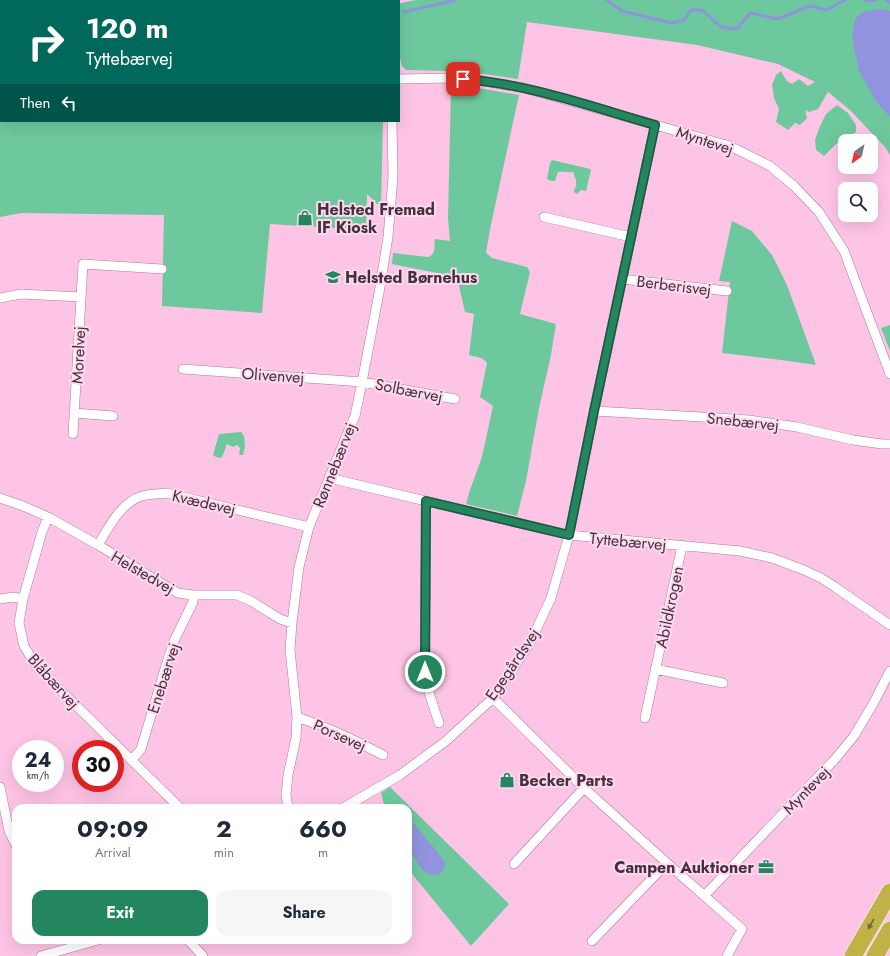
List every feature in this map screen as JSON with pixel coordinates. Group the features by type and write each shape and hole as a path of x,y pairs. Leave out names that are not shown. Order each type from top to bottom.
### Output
{"highway":[{"path":"853,956 890,892"},
{"path":"875,956 890,930"}],"street":[{"name":"Myntevej","path":"400,79 449,78 477,80 524,88 730,146 770,166 794,186 819,212 844,252 890,374"},
{"name":"Rønnebærvej","path":"287,804 286,795 288,775 296,738 297,717 290,650 299,567 309,527 355,416 379,293 388,237 393,177 392,122"},
{"name":"Egegårdsvej","path":"350,804 400,775 446,742 492,698 530,643 550,598 569,535 655,125"},
{"path":"544,217 631,237"},
{"name":"Morelvej","path":"73,434 83,264 162,269"},
{"name":"Berberisvej","path":"622,279 727,291"},
{"path":"0,298 21,294 81,296"},
{"name":"Olivenvej","path":"183,369 362,382"},
{"name":"Solbærvej","path":"362,382 455,399"},
{"name":"Snebærvej","path":"594,411 761,422 797,427 853,440 890,444"},
{"path":"74,413 113,416"},
{"name":"Tyttebærvej","path":"329,478 569,535 740,551 772,558 804,570 835,587 890,625"},
{"name":"Kvædevej","path":"98,545 114,519 129,503 142,496 150,494 167,493 309,527"},
{"name":"Helstedvej","path":"0,498 48,517 178,593 192,595 237,595 251,600 280,619 292,623"},
{"path":"426,501 425,672 430,696 439,723"},
{"name":"Blåbærvej","path":"48,517 42,532 23,599 19,623 24,646 37,667 176,804"},
{"name":"Abildkrogen","path":"645,718 682,546"},
{"name":"Enebærvej","path":"131,760 141,749 174,641 193,602 192,595"},
{"path":"0,599 13,597 23,599"},
{"name":"Abildkrogen","path":"655,669 723,683"},
{"name":"Myntevej","path":"704,896 836,758 854,736 890,671"},
{"path":"492,698 584,788 667,864 742,929 727,956"},
{"name":"Porsevej","path":"297,717 359,742 383,756"},
{"path":"0,787 9,831 12,837"},
{"path":"514,864 584,788"},
{"path":"592,941 667,864"},
{"path":"41,956 71,944"},
{"path":"192,944 203,956"}],"green space":[{"path":"416,0 890,0 890,155 878,140 878,134 873,134 850,110 828,92 818,109 809,112 805,110 807,118 800,125 795,123 788,130 776,122 779,109 774,98 772,85 776,75 781,71 787,81 792,84 799,79 808,86 815,82 778,64 697,45 527,22 518,79 451,71 406,70 402,66 400,58 400,4"},
{"path":"451,87 478,88 519,95 486,253 492,258 527,267 530,272 520,314 556,324 526,481 517,516 466,504 482,457 493,406 480,397 487,363 482,358 469,355 474,314 465,312 457,277 392,264 393,253 428,257 431,256 433,252 435,239 450,241 448,218"},
{"path":"837,105 848,113 856,125 856,132 853,134 838,134 838,143 824,156 816,150 815,140 826,114"},
{"path":"0,122 383,122 381,204 377,204 367,194 366,230 270,224 262,313 162,306 164,215 21,213 0,217"},
{"path":"552,160 590,169 586,191 581,190 577,194 574,192 576,187 576,179 573,172 558,172 555,181 547,179"},
{"path":"732,221 752,231 772,255 787,285 816,365 722,353 730,282 719,281"},
{"path":"890,325 890,351 881,328"},
{"path":"241,432 244,436 245,446 243,455 239,455 240,448 237,445 233,447 227,444 221,458 213,455 219,434"},
{"path":"390,787 407,804 384,804 381,793"},
{"path":"412,809 509,904 471,946 412,874"}],"water":[{"path":"882,9 890,11 890,117 875,100 859,71 852,37 855,19 863,12"},
{"path":"412,822 445,863 444,869 440,874 435,875 427,873 419,865 412,853"}],"waterway":[{"path":"404,12 456,0"},
{"path":"607,0 622,11 671,23 684,20 691,10 702,10 721,27 737,29 750,13 778,19 809,6 827,10 845,0"},
{"path":"865,0 876,0"},
{"path":"886,0 890,3"}],"place":[{"name":"Helsted Fremad IF Kiosk","path":"305,218"},
{"name":"Helsted Børnehus","path":"333,277"},
{"name":"Becker Parts","path":"507,780"},
{"name":"Campen Auktioner","path":"766,867"}],"route":[{"path":"425,672 426,501 569,535 655,125 524,88 463,79"}]}
